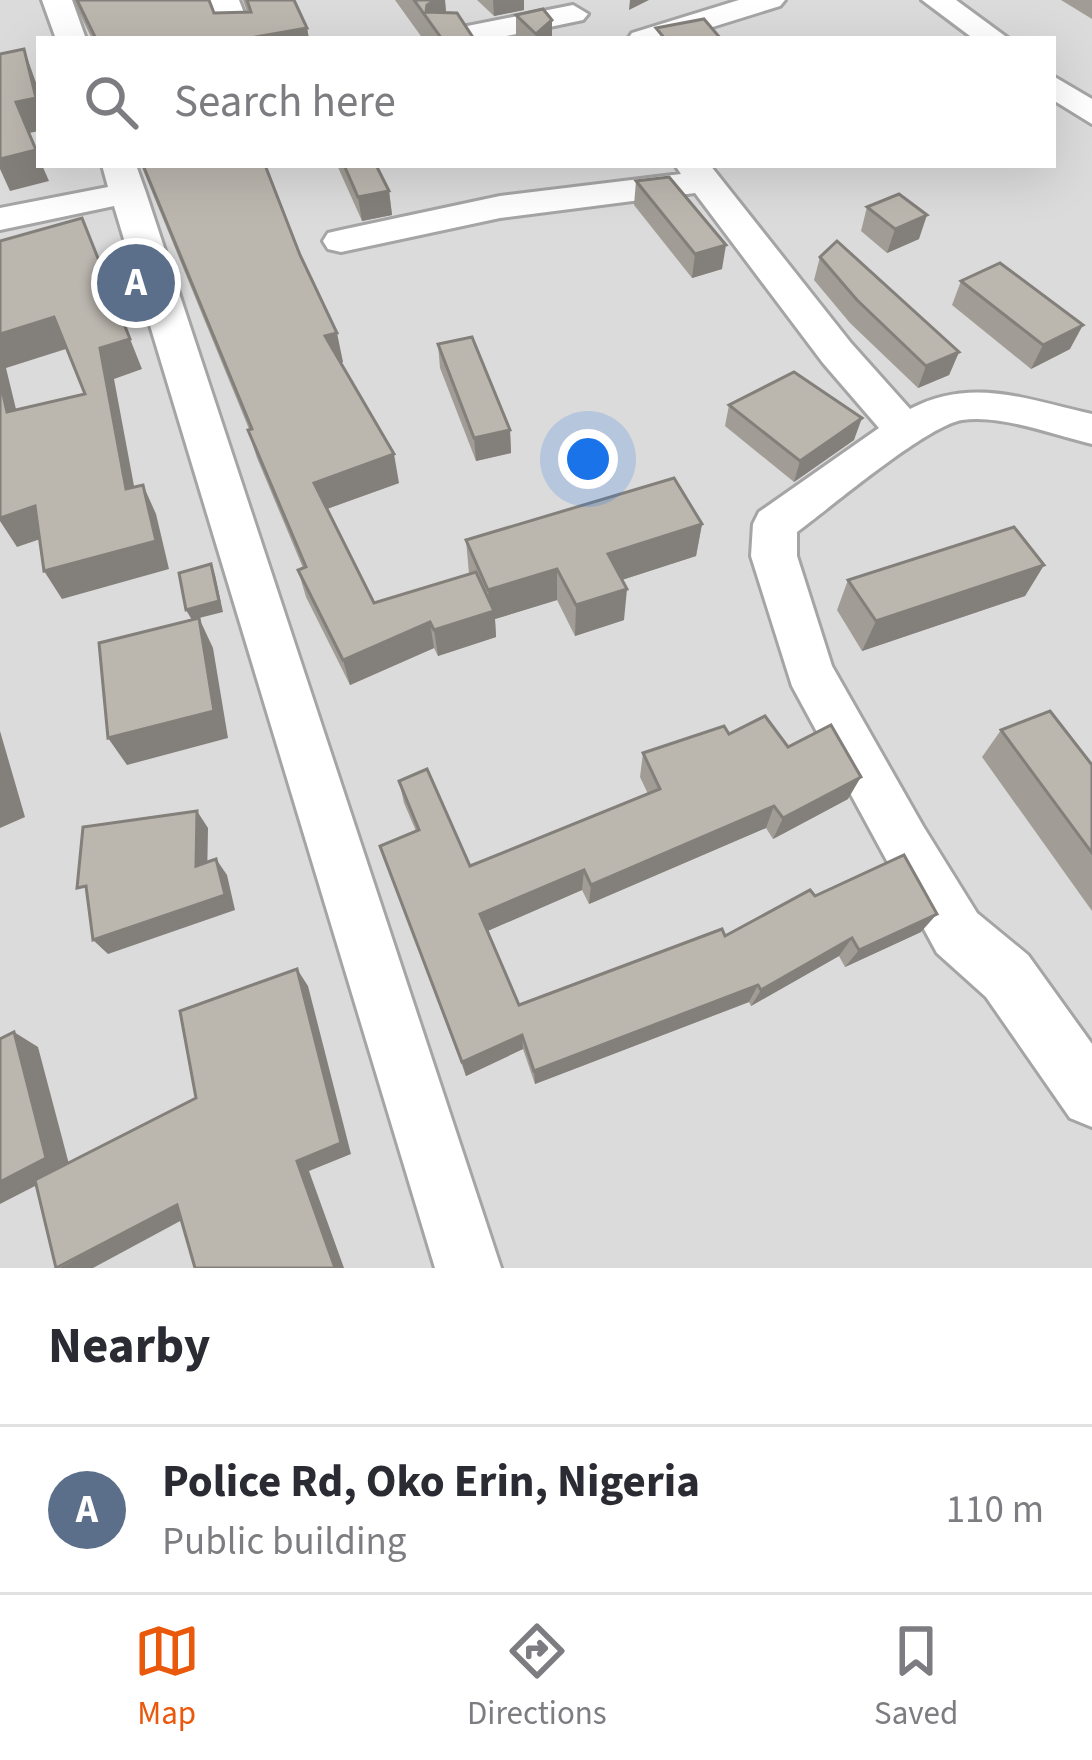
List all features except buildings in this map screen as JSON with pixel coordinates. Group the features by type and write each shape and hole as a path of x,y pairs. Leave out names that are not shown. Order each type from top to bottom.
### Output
{"street":[{"path":"57,0 70,36"},
{"path":"224,0 238,36"},
{"path":"653,36 770,0"},
{"path":"937,0 990,36"},
{"path":"462,36 576,13"},
{"path":"1056,87 1092,114"},
{"path":"340,241 697,173 836,353 905,430"},
{"path":"0,219 124,179 468,1268"},
{"path":"1092,429 988,406 952,405 905,430 775,524 774,556 808,671 871,777 904,844 957,933 1007,976 1092,1096"}],"shaded area":[{"path":"0,0 1092,0 1092,1268 0,1268"}],"place":[{"name":"Police Rd, Oko Erin, Nigeria","path":"136,283"}]}
